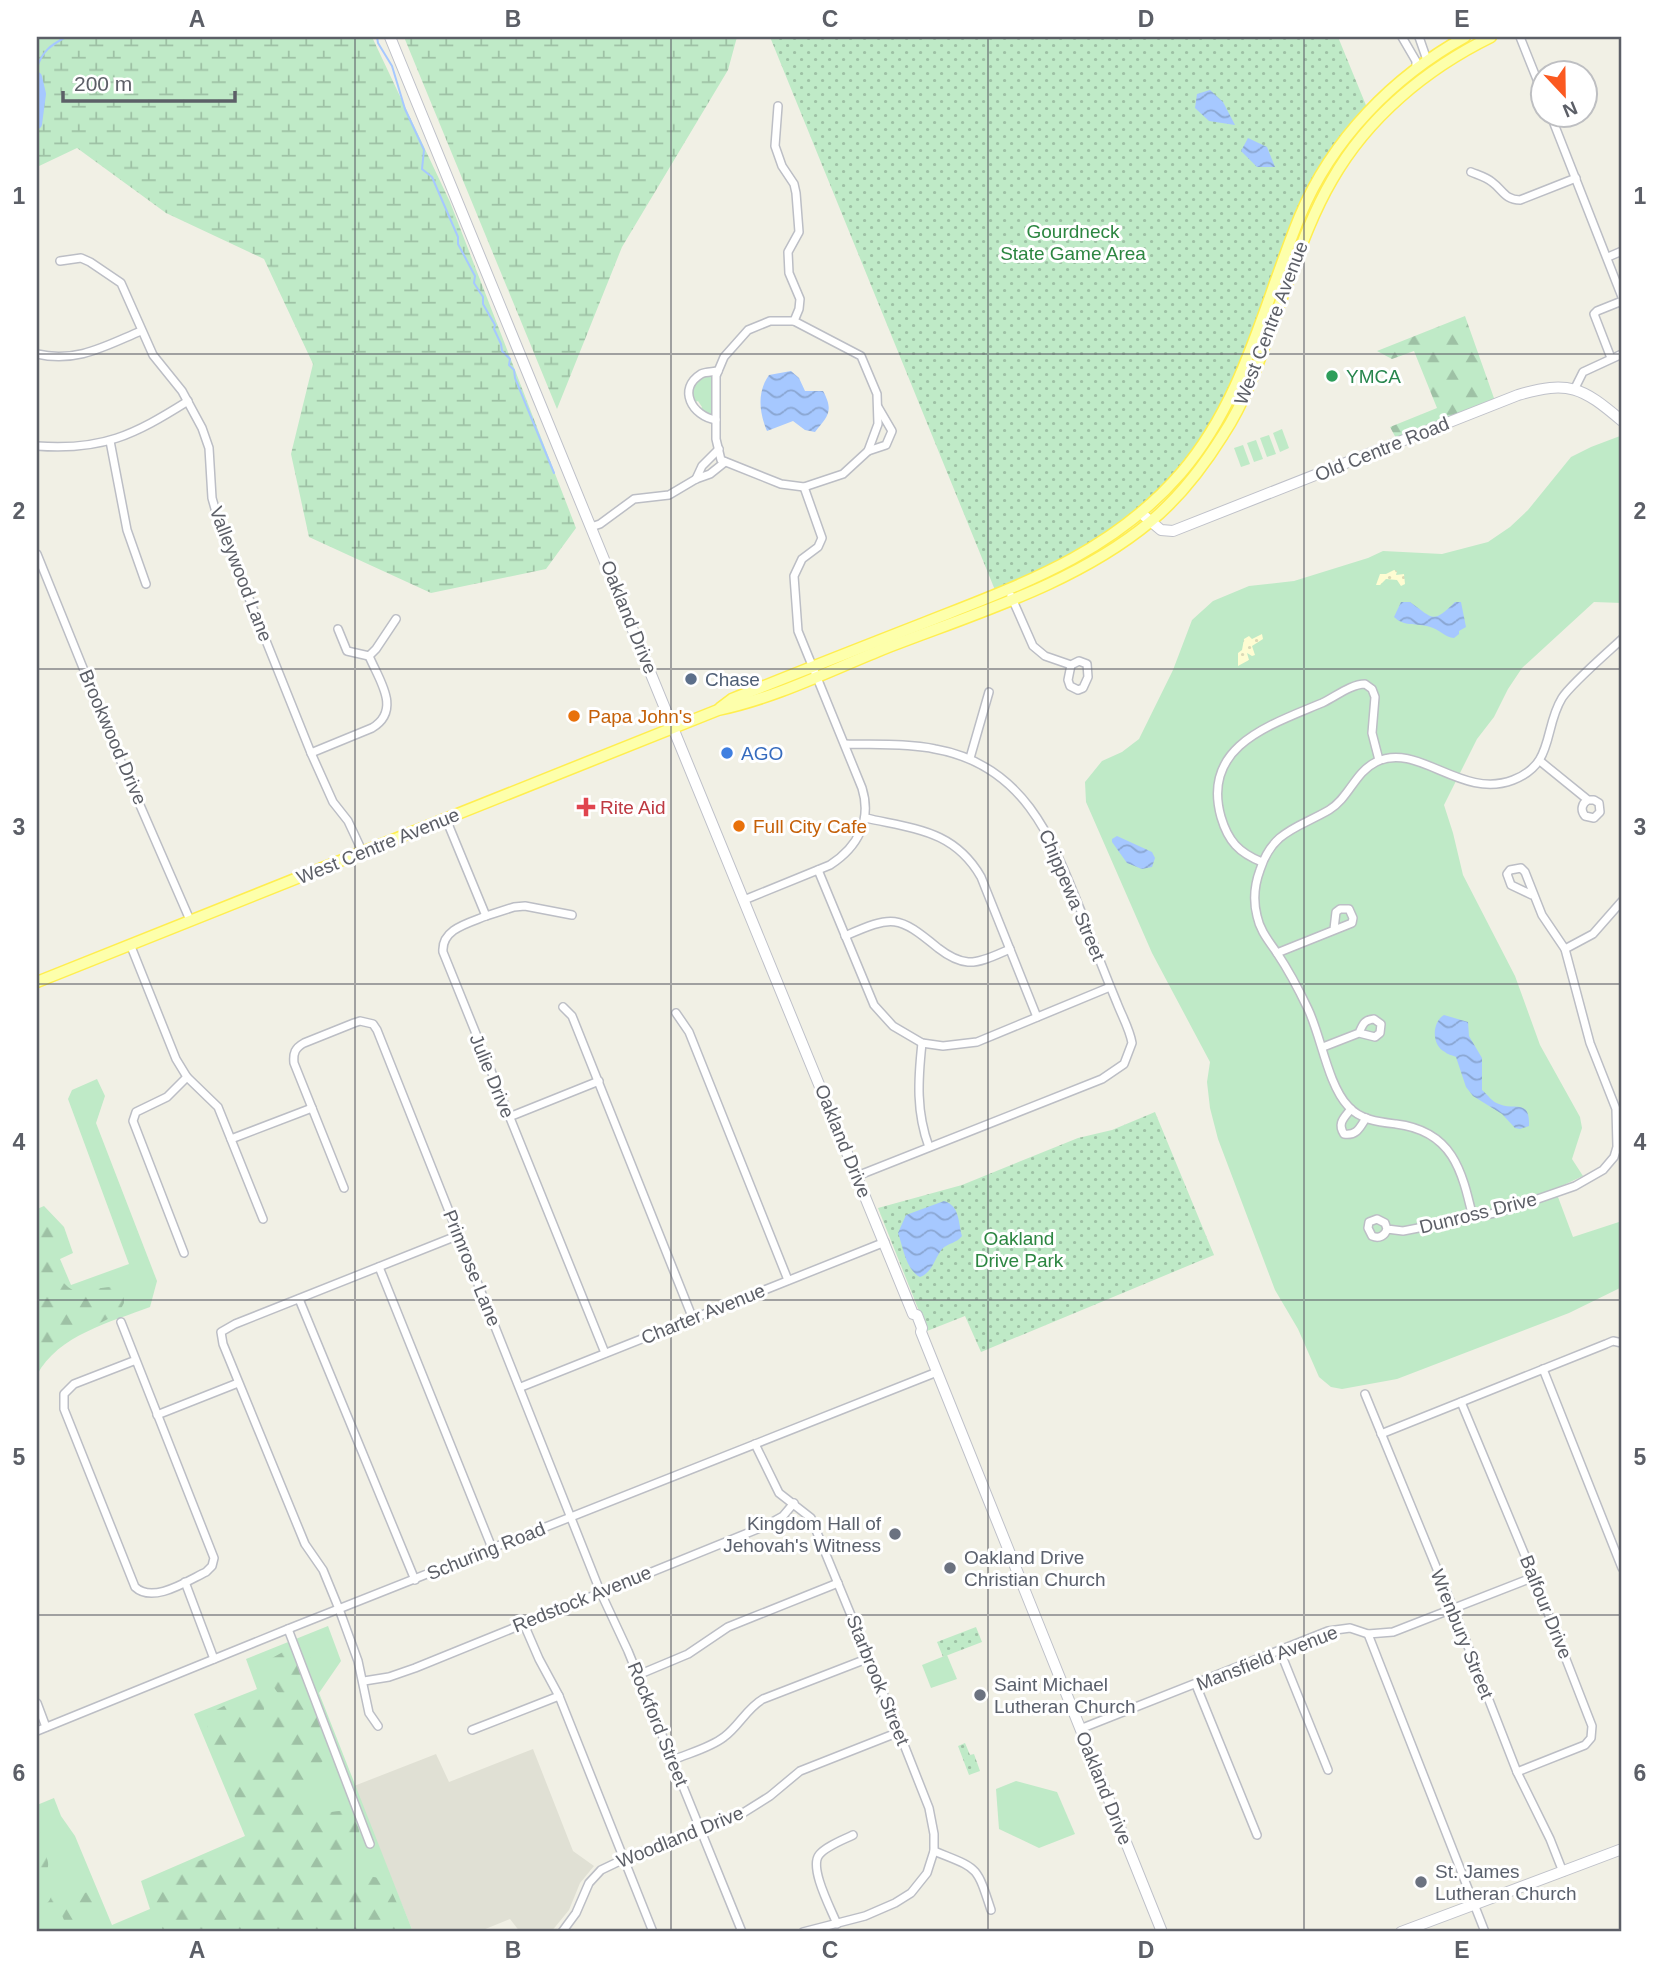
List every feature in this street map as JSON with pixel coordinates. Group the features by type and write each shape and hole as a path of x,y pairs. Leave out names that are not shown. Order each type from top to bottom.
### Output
{"main road":[{"name":"West Centre Avenue","path":"1146,518 1197,454 1225,409 1252,346 1301,214 1320,177 1376,103 1427,60 1465,37"},
{"name":"West Centre Avenue","path":"37,982 718,710 763,697 815,671 1089,564 1192,479 1235,415 1248,388 1311,222 1332,179 1348,156 1385,110 1409,89 1439,66 1491,37"}],"street":[{"name":"Oakland Drive","path":"390,37 857,1176 914,1314 917,1315 921,1332 1162,1932"},
{"path":"1402,37 1416,61 1416,69"},
{"path":"1419,37 1427,60"},
{"path":"1520,37 1530,62"},
{"path":"778,106 775,146 782,166 794,184 799,232 788,252 789,273 800,299 794,321"},
{"path":"1557,130 1622,299 1594,314 1611,358"},
{"path":"1471,172 1495,183 1506,197 1512,200 1520,200 1576,178"},
{"path":"1608,257 1622,251"},
{"name":"Valleywood Lane","path":"60,261 80,258 117,279 153,355 188,401 202,428 209,449 212,498 220,526 312,753 334,802 348,821 363,853"},
{"path":"868,451 878,424 877,405 877,394 861,356 794,321 770,321 748,330 724,357 716,376 716,420 721,460 781,484 804,487 822,482 843,474 868,451 886,445 892,431 877,405"},
{"path":"37,354 65,358 77,356 141,331"},
{"path":"1622,354 1583,372 1575,388 1601,402 1622,421"},
{"path":"716,420 705,418 693,410 690,398 691,385 702,374 718,371"},
{"name":"Old Centre Road","path":"1146,518 1165,531 1173,531 1518,395 1550,387 1575,388"},
{"path":"37,446 80,447 110,441 146,427 188,401"},
{"path":"110,441 127,530 146,584"},
{"path":"696,479 702,466 719,449"},
{"path":"592,527 634,499 669,495 710,474 725,462"},
{"path":"744,900 830,865 849,851 866,818 865,798 858,778 798,631 794,576 802,559 818,547 822,538 804,487"},
{"name":"Brookwood Drive","path":"37,554 119,757 190,920"},
{"path":"1010,594 1032,646 1045,656 1071,665"},
{"path":"369,656 396,619"},
{"path":"338,629 347,651 369,656"},
{"path":"1473,1218 1458,1162 1440,1143 1418,1129 1366,1118 1351,1109 1338,1091 1308,1008 1261,928 1254,901 1256,879 1270,848 1288,830 1342,801 1365,769 1379,760 1414,760 1481,785 1504,783 1527,773 1540,761 1563,696 1622,639"},
{"path":"312,753 372,728 386,714 388,704 369,656"},
{"path":"1262,862 1241,853 1228,837 1218,805 1217,792 1218,780 1227,760 1262,728 1324,702 1356,685 1365,684 1372,689 1374,697 1372,733 1379,760"},
{"path":"970,758 989,691"},
{"name":"Chippewa Street","path":"845,744 930,748 970,758 1009,785 1032,809 1058,854 1131,1036 1128,1058 1119,1069 1102,1079 929,1147"},
{"path":"1540,761 1588,800"},
{"path":"866,818 929,832 950,841 959,849 981,877 1037,1017"},
{"path":"446,819 486,916 525,906 572,915"},
{"path":"818,870 874,1005 892,1026 922,1043 943,1046 976,1042 1111,987"},
{"name":"Dunross Drive","path":"1387,1229 1402,1231 1473,1218 1531,1202 1575,1186 1603,1170 1614,1157 1617,1147 1616,1109 1590,1043 1565,949 1532,895"},
{"path":"1565,949 1593,934 1621,904"},
{"name":"Julie Drive","path":"486,916 453,931 445,938 443,947 447,963 605,1353"},
{"path":"845,936 889,920 915,929 945,954 958,960 976,961 1010,949"},
{"path":"1277,953 1334,929"},
{"path":"130,944 176,1059 187,1077 218,1107 264,1219"},
{"path":"563,1007 572,1016 693,1319"},
{"path":"676,1013 688,1032 788,1280"},
{"name":"Primrose Lane","path":"312,1108 294,1063 295,1051 304,1043 354,1023 370,1023 377,1030 572,1516"},
{"path":"1323,1048 1359,1033"},
{"path":"857,1176 929,1147 919,1114 918,1077 922,1043"},
{"path":"184,1253 133,1121 136,1112 167,1097 187,1077"},
{"path":"509,1117 599,1081"},
{"path":"231,1139 312,1108 344,1188"},
{"path":"1351,1109 1340,1123 1344,1134 1357,1132 1366,1118"},
{"path":"378,1727 369,1713 364,1681 339,1609 323,1570 305,1544 238,1382 221,1332 235,1324 459,1235"},
{"name":"Charter Avenue","path":"521,1387 885,1242"},
{"path":"379,1267 492,1548"},
{"path":"299,1299 415,1580"},
{"path":"121,1322 136,1360 157,1415 214,1558 212,1566 206,1572 152,1594 141,1592 135,1587 64,1409 64,1394 74,1384 136,1360"},
{"path":"1381,1434 1606,1343 1621,1343"},
{"path":"1543,1369 1622,1568"},
{"name":"Schuring Road","path":"37,1731 937,1372"},
{"path":"157,1415 238,1382"},
{"name":"Wrenbury Street","path":"1365,1394 1517,1772 1563,1872"},
{"name":"Balfour Drive","path":"1461,1402 1534,1577 1593,1732 1589,1742 1582,1747 1517,1772"},
{"name":"Starbrook Street","path":"755,1444 779,1493 811,1517 929,1808 934,1852"},
{"name":"Redstock Avenue","path":"364,1681 389,1677 765,1526 783,1516 794,1503"},
{"name":"Rockford Street","path":"572,1516 600,1591 673,1759 742,1932"},
{"name":"Mansfield Avenue","path":"1080,1729 1338,1628 1356,1628 1368,1634 1393,1632 1534,1577"},
{"path":"185,1582 214,1659"},
{"path":"638,1675 688,1654 727,1627 838,1583"},
{"path":"523,1622 538,1659 559,1696 653,1932"},
{"path":"288,1629 370,1844"},
{"path":"1368,1634 1485,1932"},
{"path":"1280,1651 1328,1770"},
{"path":"673,1759 724,1737 752,1706 763,1699 869,1658"},
{"path":"1196,1685 1257,1835"},
{"path":"472,1730 559,1696"},
{"path":"37,1703 46,1727"},
{"name":"Woodland Drive","path":"562,1932 576,1913 584,1891 601,1870 743,1813 762,1802 800,1771 899,1732"},
{"path":"837,1924 818,1876 816,1863 820,1854 853,1835"},
{"path":"1401,1932 1622,1849"},
{"path":"803,1932 865,1916 895,1903 911,1893 927,1873 934,1852 968,1865 977,1872 991,1910"}],"shaded area":[{"path":"533,1749 573,1851 594,1866 580,1883 569,1910 551,1932 520,1932 510,1919 478,1932 413,1932 354,1786 436,1754 449,1782"}],"green space":[{"path":"37,37 372,37 450,202 576,528 546,569 431,593 309,537 291,454 313,364 264,259 166,213 77,148 37,167"},
{"path":"404,37 737,37 728,70 622,247 557,409"},
{"name":"Gourdneck State Game Area","path":"770,37 1338,37 1370,115 1318,183 1229,405 1148,511 997,595"},
{"path":"1465,316 1495,401 1397,440 1390,427 1437,408 1414,351 1392,359 1377,351"},
{"path":"712,374 711,415 699,411 702,407 698,401 693,403 692,392 698,380"},
{"path":"1282,429 1289,448 1280,452 1273,433"},
{"path":"1269,435 1276,454 1267,457 1260,438"},
{"path":"1620,436 1622,603 1594,602 1522,668 1494,717 1477,739 1444,805 1463,875 1515,976 1540,1045 1580,1117 1582,1128 1572,1159 1583,1176 1555,1189 1573,1237 1622,1221 1622,1287 1569,1313 1397,1379 1342,1389 1331,1387 1319,1377 1298,1329 1275,1290 1218,1139 1207,1082 1210,1062 1152,953 1086,802 1085,782 1102,761 1122,752 1139,739 1173,670 1192,620 1213,601 1249,586 1294,581 1383,551 1442,554 1488,542 1528,510 1571,457"},
{"path":"1256,440 1263,459 1254,462 1247,443"},
{"path":"1243,445 1250,464 1241,467 1234,448"},
{"path":"97,1079 105,1096 96,1123 157,1281 150,1307 72,1340 46,1361 37,1375 37,1209 44,1206 64,1227 73,1253 60,1259 71,1285 129,1264 68,1099 72,1090"},
{"name":"Oakland Drive Park","path":"1155,1112 1214,1255 981,1352 965,1316 927,1331 878,1208 962,1185 1078,1138 1112,1130"},
{"path":"47,1219 51,1225 56,1264 63,1282 78,1291 112,1287 118,1289 123,1294 124,1303 109,1319 74,1334 59,1345 37,1367 37,1221"},
{"path":"328,1626 341,1661 319,1693 413,1932 38,1932 37,1805 54,1798 61,1816 75,1836 112,1925 150,1909 141,1881 245,1836 194,1714 257,1689 246,1659"},
{"path":"976,1627 982,1642 943,1657 937,1642"},
{"path":"292,1647 302,1647 311,1658 313,1699 328,1746 324,1759 309,1774 309,1790 301,1806 312,1815 340,1811 350,1814 359,1829 359,1840 344,1856 342,1868 349,1873 386,1879 410,1932 164,1932 153,1901 156,1890 163,1881 188,1866 241,1844 248,1835 247,1825 209,1737 206,1718 232,1703 249,1698 262,1698 264,1709 249,1737 248,1749 257,1758 273,1754 277,1743 271,1724 280,1709 282,1699 268,1679 266,1668 272,1658"},
{"path":"947,1655 957,1679 931,1688 922,1665"},
{"path":"965,1743 970,1755 974,1754 980,1771 969,1775 958,1746"},
{"path":"1016,1781 1057,1792 1075,1834 1039,1848 999,1829 996,1789"},
{"path":"37,1815 41,1818 40,1838 48,1866 47,1871 37,1881"},
{"path":"55,1889 70,1896 93,1891 97,1896 97,1904 93,1909 79,1915 74,1925 67,1927 61,1913 47,1917 41,1914 41,1909"}],"sand":[{"path":"1397,571 1396,575 1404,574 1405,584 1401,586 1397,580 1386,579 1376,585 1380,574"},
{"path":"1262,634 1263,639 1252,646 1255,655 1247,653 1249,660 1238,666 1238,653 1242,650 1244,639 1249,636 1252,639"}],"water":[{"path":"1210,90 1223,102 1235,125 1209,121 1195,108 1197,94"},
{"path":"1248,138 1267,147 1275,167 1257,167 1241,151"},
{"path":"791,371 799,378 805,391 823,391 826,398 828,413 815,432 805,430 793,421 767,431 760,402 762,388 769,375"},
{"path":"1401,602 1410,602 1432,617 1442,614 1455,602 1461,602 1466,627 1454,638 1428,626 1403,623 1394,617"},
{"path":"1117,836 1152,852 1155,858 1152,867 1142,869 1127,863 1112,842"},
{"path":"1444,1015 1468,1022 1469,1036 1482,1058 1482,1090 1497,1103 1524,1109 1529,1117 1529,1126 1515,1128 1502,1114 1473,1096 1466,1087 1456,1057 1440,1049 1435,1039 1435,1028"},
{"path":"944,1201 956,1211 962,1236 942,1249 931,1269 920,1277 908,1264 898,1233 906,1215"}],"waterway":[{"path":"37,68 48,49 66,37"},
{"path":"377,37 392,66 405,109 424,150 422,169 432,177 458,237 458,244 475,276 474,283 495,325 502,351 510,359 509,365 514,370 554,473"},
{"path":"37,77 41,94 37,124"}],"place":[{"name":"YMCA","path":"1332,376"},
{"name":"Chase","path":"691,679"},
{"name":"Papa John's","path":"574,716"},
{"name":"AGO","path":"727,753"},
{"name":"Rite Aid","path":"586,807"},
{"name":"Full City Cafe","path":"739,826"},
{"name":"Kingdom Hall of Jehovah's Witness","path":"895,1534"},
{"name":"Oakland Drive Christian Church","path":"950,1568"},
{"name":"Saint Michael Lutheran Church","path":"980,1695"},
{"name":"St. James Lutheran Church","path":"1421,1882"}]}
